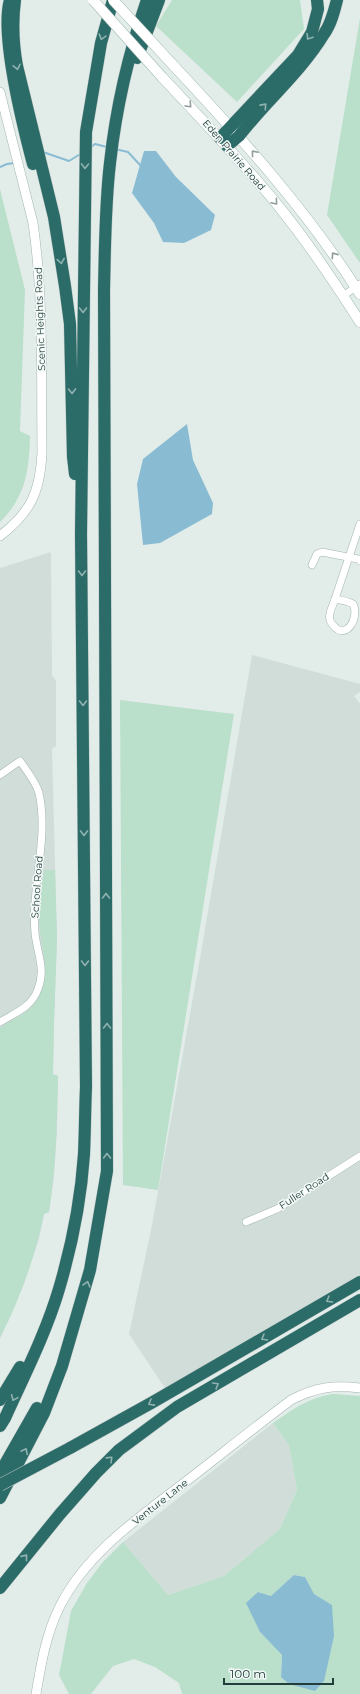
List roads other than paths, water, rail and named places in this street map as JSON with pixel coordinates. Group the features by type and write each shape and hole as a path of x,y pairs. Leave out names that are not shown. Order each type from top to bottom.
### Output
{"highway":[{"path":"10,0 5,12 4,28 8,69 33,165 58,241"},
{"path":"15,0 13,30 17,66 54,217 70,324 73,456 81,534"},
{"path":"0,1426 46,1323 59,1290 69,1253 78,1208 84,1155 86,1087 81,534 86,132 101,43 113,0"},
{"path":"0,1498 44,1413 62,1366 90,1270 107,1172 104,290 109,178 115,123 138,26 147,0"},
{"path":"115,123 147,29 159,0"},
{"path":"223,142 231,127 298,54 312,32 318,9 318,0"},
{"path":"223,142 239,136 310,54 325,33 333,16 337,0"},
{"path":"0,1485 168,1394 360,1282"},
{"path":"0,1588 60,1514 96,1473 119,1450 177,1407 360,1300"},
{"path":"0,1473 26,1430 49,1386 76,1321"},
{"path":"0,1400 46,1323"}],"main road":[{"name":"Eden Prairie Road","path":"93,0 223,142 284,213 360,322"},
{"name":"Eden Prairie Road","path":"113,0 239,136 297,204 359,288"}],"street":[{"name":"Scenic Heights Road","path":"0,92 36,245 41,299 42,452 41,475 30,505 13,526 0,536"},
{"path":"343,296 359,288"},
{"path":"335,599 352,604 358,611 359,615 356,624 349,630 339,630 332,623 330,614 335,599 350,557 360,524"},
{"path":"312,565 317,554 322,552 350,557 360,561"},
{"name":"School Road","path":"0,775 20,761 38,790 41,823 35,933 42,968 38,990 31,1003 21,1011 0,1022"},
{"name":"Fuller Road","path":"246,1222 277,1209 360,1156"},
{"name":"Venture Lane","path":"36,1694 46,1645 59,1607 80,1573 99,1552 291,1400 305,1392 319,1388 341,1386 360,1388"}],"water":[{"path":"144,151 156,151 176,177 215,215 211,230 184,243 163,242 154,223 132,193"},
{"path":"187,424 193,460 213,503 212,514 160,543 143,545 137,484 143,459"},
{"path":"294,1575 305,1577 314,1594 332,1605 334,1636 324,1681 315,1691 289,1684 281,1677 282,1655 260,1632 246,1603 258,1592 271,1596"}],"waterway":[{"path":"91,147 95,144 107,147"},
{"path":"115,149 128,152 141,166"},
{"path":"43,152 69,161 82,153"},
{"path":"0,167 15,163"}]}
